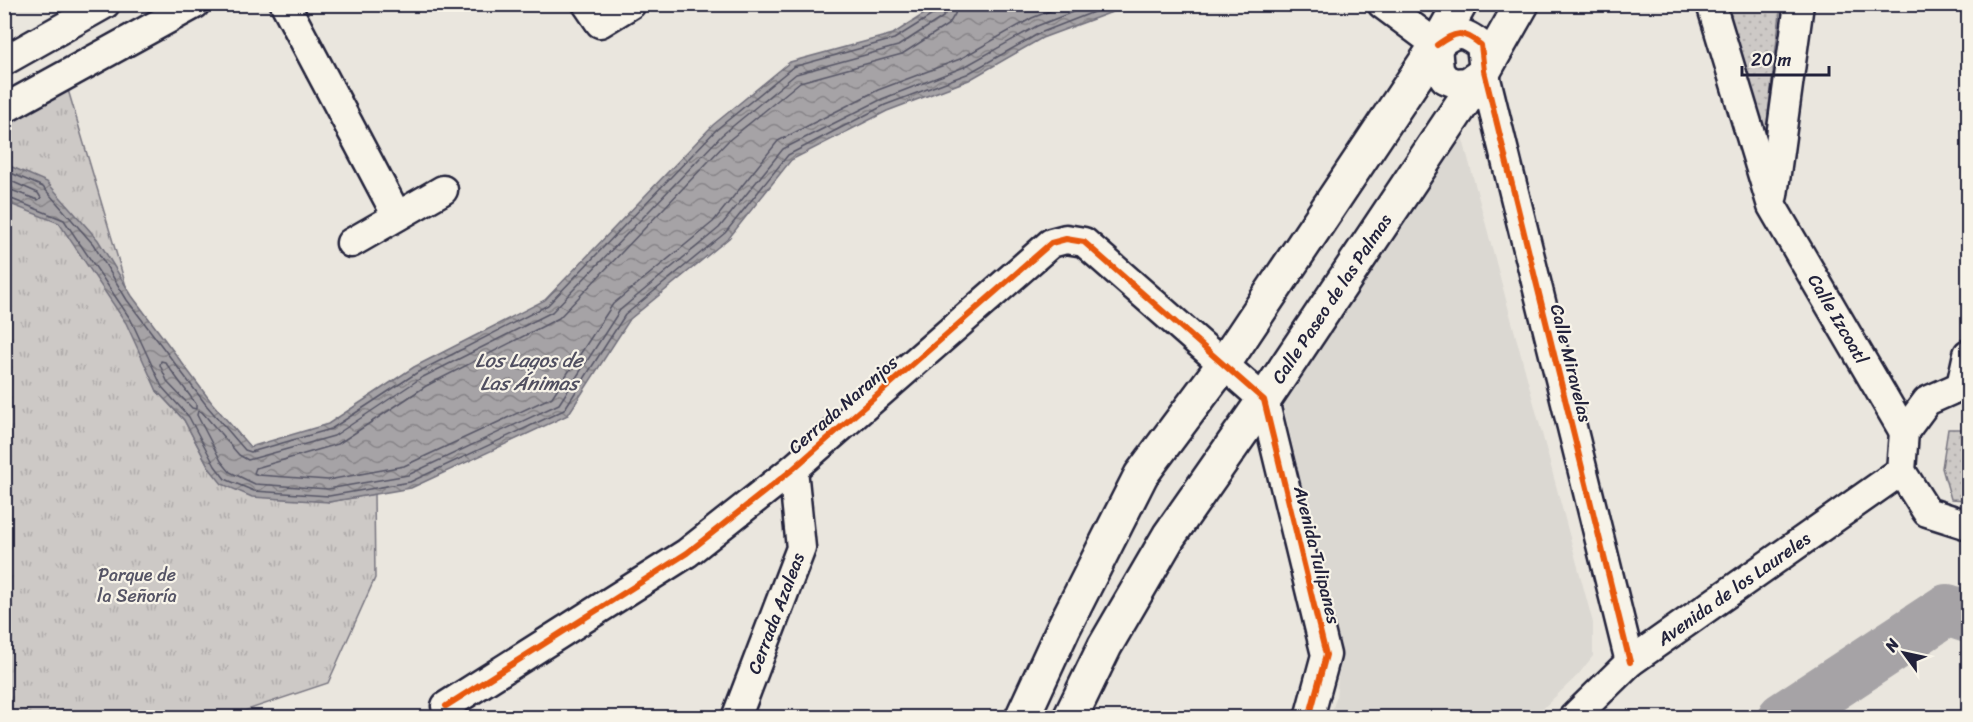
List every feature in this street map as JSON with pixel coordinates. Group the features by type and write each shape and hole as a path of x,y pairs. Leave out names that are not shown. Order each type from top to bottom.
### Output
{"main road":[{"path":"1022,717 1141,475 1223,364 1437,45 1460,4"},
{"name":"Calle Paseo de las Palmas","path":"1070,717 1105,646 1169,536 1264,400 1484,71 1522,4"}],"street":[{"path":"4,62 105,4"},
{"path":"285,4 398,216"},
{"path":"586,4 600,23 630,4"},
{"path":"1382,4 1437,45"},
{"name":"Calle Izcoatl","path":"1711,4 1772,206 1904,432"},
{"path":"1772,206 1799,4"},
{"path":"4,109 186,7"},
{"name":"Calle Miravelas","path":"1437,45 1453,34 1468,35 1480,45 1484,71 1630,662"},
{"path":"351,243 442,190"},
{"name":"Cerrada Naranjos","path":"446,706 687,553 793,469 1051,243 1066,239 1084,242 1264,400"},
{"path":"1968,354 1965,387 1927,401 1904,432 1901,471 1927,512 1968,525"},
{"name":"Avenida Tulipanes","path":"1264,400 1326,655 1309,717"},
{"name":"Cerrada Azaleas","path":"736,717 801,548 793,469"},
{"name":"Avenida de los Laureles","path":"1573,717 1630,662 1901,471"}],"shaded area":[{"path":"1458,121 1593,623 1593,656 1578,675 1534,717 1330,717 1336,698 1340,655 1281,395"}],"green space":[{"path":"1726,5 1781,5 1765,140"},
{"name":"Parque de la Señoría","path":"66,83 157,391 184,420 210,469 329,502 374,494 375,578 328,683 226,717 23,718 5,715 4,118"},
{"path":"1948,429 1968,429 1968,500 1951,499 1942,468"}],"water":[{"name":"Los Lagos de Las Ánimas","path":"938,5 1131,5 1042,38 969,80 887,111 791,160 729,238 630,319 568,415 411,488 329,502 252,497 222,484 210,469 184,420 157,391 126,323 59,223 5,202 5,164 47,182 98,240 132,296 212,403 250,447 328,424 414,367 545,300 713,125 790,62 893,34"}],"waterway":[{"path":"1783,718 1947,610 1968,617"}],"cycle path":[{"path":"1437,45 1459,34 1468,36 1481,45 1484,71 1630,662"},
{"path":"446,706 687,553 793,469 1051,243 1066,239 1084,242 1264,400 1326,655 1309,718"}]}
